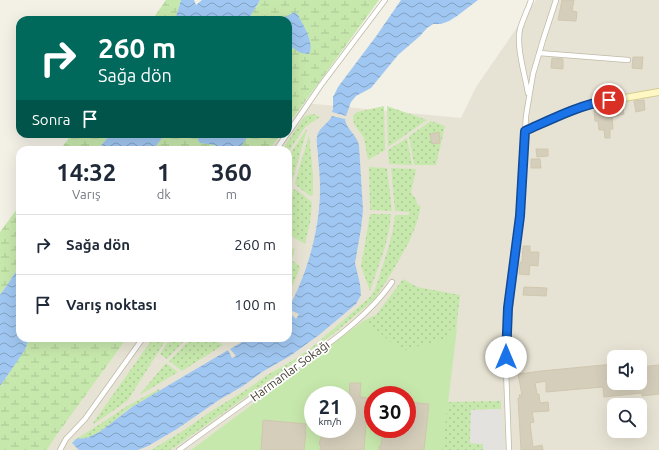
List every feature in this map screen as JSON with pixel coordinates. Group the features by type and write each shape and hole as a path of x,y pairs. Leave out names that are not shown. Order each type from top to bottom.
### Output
{"street":[{"path":"292,128 321,85 385,0"},
{"path":"529,96 520,44 520,30 531,0"},
{"path":"509,450 506,392 506,324 520,216 525,131 529,96 539,53 556,0"},
{"path":"539,53 628,60"},
{"path":"525,131 590,104 659,92"},
{"name":"Harmanlar Sokağı","path":"179,450 319,351 376,303 392,282"},
{"path":"60,450 66,440 85,419 140,342"}],"shaded area":[{"path":"536,0 659,0 659,450 47,450 124,342 292,342 292,146 272,146 278,138 292,138 292,120 305,103 461,118 476,87"},
{"path":"501,409 504,450 483,450 483,444 470,443 471,410"}],"green space":[{"path":"166,0 181,0 176,16 155,16"},
{"path":"260,0 379,0 292,120 292,16 250,16"},
{"path":"384,106 385,150 368,160 364,138 354,124 353,116 357,112"},
{"path":"387,106 427,120 388,147"},
{"path":"314,114 320,117 305,127 292,146 285,146 290,138 292,138 292,135 304,117"},
{"path":"431,121 445,126 436,165 414,165 409,136"},
{"path":"307,130 292,180 292,151"},
{"path":"309,135 313,175 313,195 310,196 295,183"},
{"path":"69,138 108,138 100,146 63,146"},
{"path":"162,138 278,138 272,146 156,146"},
{"path":"407,138 412,165 389,164 388,150"},
{"path":"369,167 387,168 392,211 370,210"},
{"path":"391,168 416,169 411,193 416,199 417,204 421,207 409,242 375,299 332,335 175,447 170,450 151,450 310,349 370,297 377,285 388,250 395,215 409,215 409,212 395,211"},
{"path":"294,189 297,190 312,202 310,223 305,244 292,236 292,195"},
{"path":"16,210 16,272 0,295 0,232"},
{"path":"370,214 390,214 391,216 385,247 370,291 361,266"},
{"path":"295,248 292,260 292,249"},
{"path":"292,260 300,267 292,287"},
{"path":"403,279 417,287 460,295 448,402 501,401 501,409 471,410 470,443 483,444 483,450 432,450 416,415 416,386 395,386 337,341 365,320 376,315"},
{"path":"365,320 401,351 448,338 446,331 457,329 442,450 191,450"},
{"path":"28,342 124,342 47,450 0,450 0,386"},
{"path":"150,342 164,342 128,400 94,424 93,423"},
{"path":"168,342 183,342 167,359 160,354"},
{"path":"188,342 218,342 223,345 182,371 169,361"},
{"path":"166,363 178,372 140,395 140,394"},
{"path":"159,389 160,391 130,408 98,433 84,439 76,439 127,406"}],"water":[{"path":"181,0 194,0 196,5 202,0 260,0 250,16 176,16"},
{"path":"401,0 478,0 449,21 441,24 433,24 427,28 398,55 371,88 356,96 351,102 346,116 332,112 333,97 338,87"},
{"path":"295,12 298,15 308,34 311,45 309,54 301,53 292,47 292,16 287,16"},
{"path":"332,116 345,119 347,126 358,141 359,145 363,210 355,263 361,295 356,304 319,335 290,356 262,372 177,429 148,446 138,450 79,450 72,443 76,439 87,438 101,431 132,407 228,350 232,358 236,356 230,349 242,342 292,342 292,315 296,319 299,314 292,311 292,302 306,267 318,220 320,189 317,137 319,131"},
{"path":"108,138 162,138 156,146 100,146"},
{"path":"198,138 246,138 242,146 217,146 200,143"},
{"path":"16,272 16,342 28,342 25,350 0,386 0,295"}],"building":[{"path":"562,0 574,0 572,11 577,12 576,21 558,20"},
{"path":"633,57 643,57 642,69 632,68"},
{"path":"552,58 563,59 563,69 551,68"},
{"path":"644,100 645,110 636,112 634,101"},
{"path":"622,104 624,114 612,117 613,129 610,129 610,138 605,138 604,130 599,130 598,121 595,121 594,111 605,110 605,107"},
{"path":"439,132 440,143 432,144 430,134"},
{"path":"536,149 548,149 548,156 537,157"},
{"path":"531,159 540,159 541,168 531,168"},
{"path":"523,246 530,246 530,252 539,252 538,266 530,265 529,275 519,274 520,262 522,263"},
{"path":"524,287 547,288 546,296 523,295"},
{"path":"607,365 607,390 647,390 647,366 659,365 659,394 642,396 642,393 604,397 603,387 546,392 546,381 535,383 537,394 539,394 540,403 548,402 549,411 532,412 534,422 530,423 533,447 542,445 543,450 521,450 518,398 520,398 519,395 522,395 518,374"},
{"path":"350,383 361,383 360,397 364,398 364,450 320,450 321,445 319,445 321,438 356,438 356,386 350,386"},
{"path":"416,403 429,404 424,450 379,450 379,446 381,446 382,438 416,438"},
{"path":"263,420 304,424 304,438 305,438 304,450 261,450"}],"route":[{"path":"506,357 506,324 520,216 525,131 578,108 609,100"}]}
